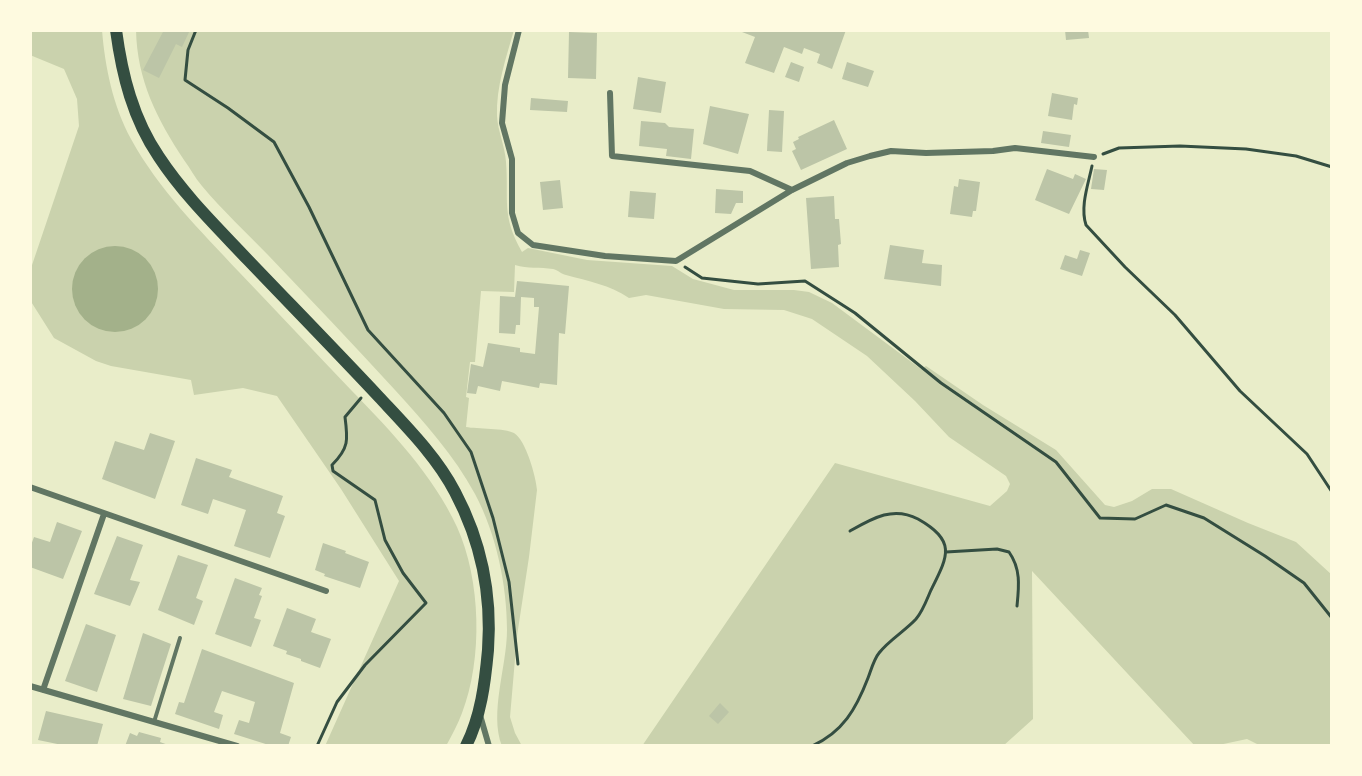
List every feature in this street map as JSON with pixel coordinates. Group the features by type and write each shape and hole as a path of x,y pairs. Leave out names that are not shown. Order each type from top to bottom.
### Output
{"main road":[{"path":"116,30 128,93 142,128 159,157 203,213 408,428 454,490 470,523 480,553 487,589 489,631 486,678 479,710 466,746"}],"street":[{"path":"519,30 506,85 502,123 512,159 512,213 519,233 533,245 605,256 676,261 792,190 847,163 891,151 993,152 1015,148 1094,157"},
{"path":"610,93 612,156 750,171 792,190"},
{"path":"30,487 326,591"},
{"path":"43,690 104,514"},
{"path":"30,686 237,746"},
{"path":"479,710 489,746"}],"lane":[{"path":"154,722 180,638"}],"path":[{"path":"196,30 188,50 185,80 274,142 309,207 368,330 444,413 471,452 494,518 509,582 518,664"},
{"path":"1332,167 1296,156 1246,149 1180,146 1119,148 1094,157 1083,216 1086,225 1125,267 1175,315 1240,391 1307,454 1332,492"},
{"path":"676,261 702,278 758,284 804,281 855,313 941,383 1056,462 1100,518 1135,519 1166,505 1204,518 1304,583 1332,618"},
{"path":"317,746 337,702 365,665 426,603 403,573 385,540 375,500 333,471 332,465 341,456 348,443 345,417 361,398"},
{"path":"812,746 828,739 848,720 864,690 878,654 918,617 945,563 946,552 942,537 932,527 908,514 887,513 850,531"},
{"path":"946,552 997,549 1009,552 1016,563 1019,580 1017,606"}],"shaded area":[{"path":"30,30 102,30 105,58 119,113 131,139 154,175 195,225 396,438 436,489 457,527 465,548 475,595 476,620 476,644 469,692 455,730 446,746 325,746 399,581 341,489 277,396 243,388 194,395 191,380 111,366 96,361 54,338 30,300 30,271 79,126 77,99 64,69 30,55"},
{"path":"136,30 514,30 500,83 497,116 505,156 508,217 522,252 528,248 587,260 672,266 693,279 734,290 809,292 832,303 921,369 926,366 983,405 1056,450 1105,505 1114,507 1132,501 1152,489 1171,489 1296,542 1332,575 1332,746 1261,746 1247,739 1214,746 1195,746 1032,571 1033,719 1003,746 642,746 835,463 990,506 1007,491 1010,484 1006,476 949,437 867,356 812,319 784,310 724,309 646,295 629,298 607,287 555,270 515,265 514,292 481,291 475,362 470,362 466,397 469,398 466,427 514,433 523,443 537,490 517,636 510,717 522,746 502,746 497,719 507,630 505,595 499,560 489,525 475,494 448,452 417,414 197,180 174,145 150,98 140,66"},
{"path":"115,246 131,250 145,259 154,273 158,289 154,305 145,319 131,328 115,332 99,328 85,319 76,305 72,289 76,273 85,259 99,250"}],"building":[{"path":"164,30 190,30 182,47 176,44 159,78 143,70"},
{"path":"743,30 846,30 832,69 817,63 820,54 804,48 802,54 784,47 774,73 745,63 755,37 742,32"},
{"path":"1065,30 1088,30 1089,38 1066,40"},
{"path":"569,32 597,33 596,79 568,78"},
{"path":"791,62 804,67 799,82 785,77"},
{"path":"847,62 874,71 868,87 842,79"},
{"path":"638,77 666,82 661,113 633,109"},
{"path":"1052,93 1078,98 1077,105 1074,104 1072,120 1048,116"},
{"path":"531,98 568,101 567,112 530,110"},
{"path":"710,106 749,114 738,154 703,144"},
{"path":"769,110 784,111 782,152 767,151"},
{"path":"834,120 847,149 801,170 792,151 796,149 793,142 799,139 798,137"},
{"path":"641,121 694,129 691,159 666,156 667,149 639,146"},
{"path":"1043,131 1071,135 1069,147 1041,143"},
{"path":"1047,169 1073,179 1075,174 1086,179 1069,214 1035,200"},
{"path":"1094,169 1107,170 1104,190 1091,189"},
{"path":"959,179 980,182 976,211 973,211 972,217 950,214 954,186 958,187"},
{"path":"560,180 563,208 543,210 540,182"},
{"path":"716,189 743,191 743,203 736,203 731,214 715,213"},
{"path":"630,191 656,193 654,219 628,217"},
{"path":"834,196 835,219 839,219 841,244 838,245 839,267 811,269 806,198"},
{"path":"890,245 924,250 922,263 942,265 941,286 884,279"},
{"path":"1080,250 1090,253 1082,276 1060,269 1065,255 1077,259"},
{"path":"517,281 569,286 565,334 559,333 557,385 540,383 539,388 502,381 500,391 478,386 476,394 467,393 471,364 483,367 488,343 520,348 520,352 535,354 539,307 534,307 534,298 521,297 520,325 516,325 515,334 499,333 500,296 515,297"},
{"path":"150,433 175,441 155,499 102,479 115,441 144,450"},
{"path":"196,458 232,470 229,477 283,496 277,513 285,516 270,558 234,546 246,510 213,499 208,514 181,505"},
{"path":"57,522 82,531 63,579 30,567 30,548 34,537 50,542"},
{"path":"117,536 143,545 130,580 140,582 130,606 94,594"},
{"path":"323,543 369,562 360,588 324,576 325,574 315,570"},
{"path":"178,555 208,565 196,598 203,601 194,625 158,610"},
{"path":"235,578 262,588 259,595 262,596 254,618 261,620 251,647 215,634"},
{"path":"287,608 316,619 311,632 331,639 320,668 273,646"},
{"path":"86,624 116,635 97,692 65,681"},
{"path":"143,633 171,644 151,706 123,699"},
{"path":"202,649 294,683 280,733 291,737 288,746 272,746 234,734 239,720 249,723 255,702 222,691 214,712 223,715 219,729 175,714 179,702 184,703"},
{"path":"720,703 729,712 718,724 709,716"},
{"path":"46,711 103,724 97,746 67,746 38,740"},
{"path":"139,732 161,738 160,742 171,746 125,746 130,733 137,736"}]}
